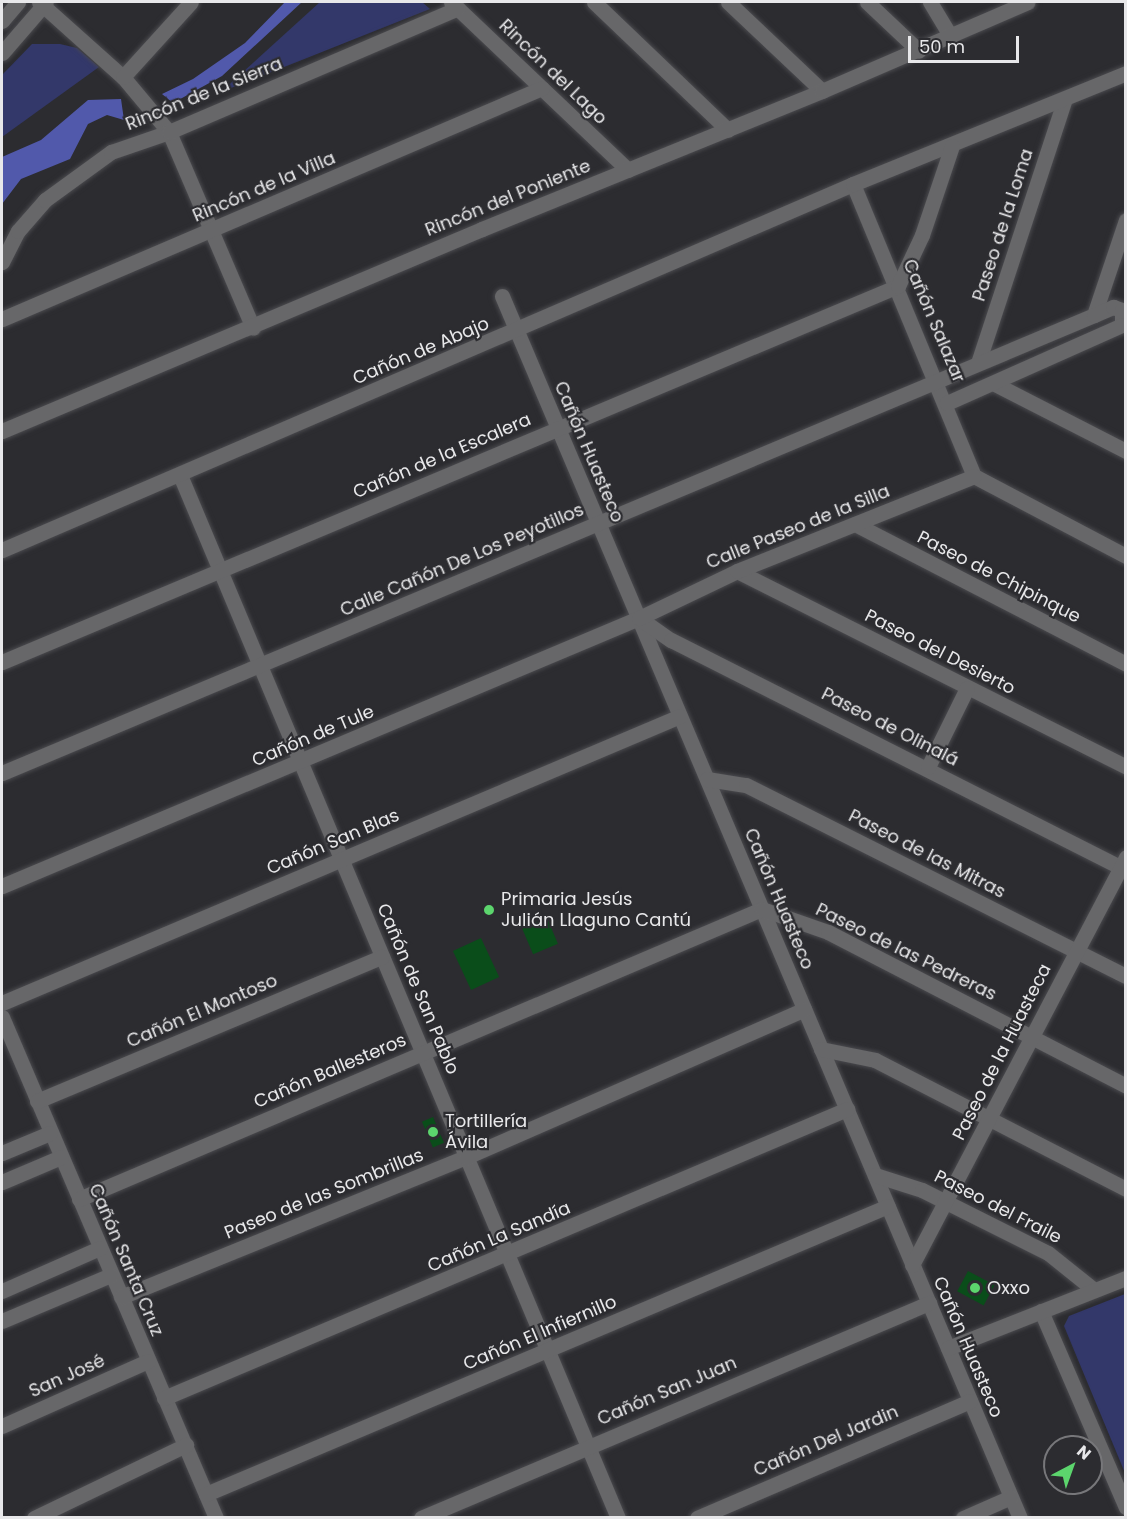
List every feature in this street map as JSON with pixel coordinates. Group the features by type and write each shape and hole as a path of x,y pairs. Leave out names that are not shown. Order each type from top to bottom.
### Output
{"street":[{"path":"2,21 18,2"},
{"path":"123,77 191,2"},
{"path":"594,2 728,130"},
{"path":"728,2 822,91"},
{"path":"867,2 919,51"},
{"path":"930,2 951,37"},
{"name":"Rincón del Poniente","path":"2,431 919,51 1028,2"},
{"path":"2,53 43,3 123,77 169,132 253,328"},
{"name":"Rincón del Lago","path":"454,5 628,170"},
{"name":"Rincón de la Sierra","path":"2,262 18,231 45,200 73,176 111,152 169,132 454,5"},
{"name":"Cañón de Abajo","path":"2,550 517,331 854,184 952,146 1125,73"},
{"name":"Rincón de la Villa","path":"2,319 213,231 542,88"},
{"name":"Paseo de la Loma","path":"978,363 1065,99"},
{"path":"898,286 922,235 952,146"},
{"name":"Cañón Salazar","path":"854,184 938,381 974,476"},
{"path":"1094,315 1125,220"},
{"name":"Cañón de la Escalera","path":"2,662 898,286"},
{"name":"Cañón Huasteco","path":"502,296 1020,1518"},
{"name":"Calle Cañón De Los Peyotillos","path":"2,773 262,666 1094,315 1120,308 1125,315 1124,327"},
{"path":"947,403 1124,327"},
{"path":"993,383 1125,451"},
{"name":"Cañón de San Pablo","path":"180,475 618,1518"},
{"path":"974,476 1125,556"},
{"name":"Calle Paseo de la Silla","path":"639,618 737,571 974,476"},
{"name":"Paseo de Chipinque","path":"855,524 1125,664"},
{"name":"Paseo del Desierto","path":"737,571 1125,767"},
{"name":"Cañón de Tule","path":"2,886 302,762 639,618"},
{"name":"Paseo de Olinalá","path":"639,618 671,640 1124,864"},
{"path":"928,767 967,688"},
{"name":"Cañón San Blas","path":"2,1002 680,716"},
{"name":"Paseo de las Mitras","path":"707,779 746,784 1125,976"},
{"name":"Paseo de la Huasteca","path":"912,1264 947,1204 1076,950 1124,864"},
{"name":"Paseo de las Pedreras","path":"762,909 828,932 1125,1086"},
{"name":"Cañón Ballesteros","path":"79,1198 762,909"},
{"name":"Cañón El Montoso","path":"37,1101 382,957"},
{"name":"Paseo de las Sombrillas","path":"121,1297 466,1157 804,1009"},
{"name":"Cañón Santa Cruz","path":"2,1017 7,1048 37,1101 216,1518"},
{"path":"821,1049 875,1060 1125,1189"},
{"name":"Cañón La Sandía","path":"164,1398 507,1256 847,1109"},
{"path":"2,1153 50,1133"},
{"path":"2,1182 60,1157"},
{"name":"Paseo del Fraile","path":"875,1175 947,1204 1048,1253 1094,1290"},
{"name":"Cañón El Infiernillo","path":"206,1494 888,1206"},
{"path":"2,1291 100,1248"},
{"path":"2,1321 111,1275"},
{"path":"948,1347 1125,1278"},
{"name":"Cañón San Juan","path":"421,1518 586,1446 929,1303"},
{"path":"1041,1311 1125,1507"},
{"name":"San José","path":"2,1426 148,1360"},
{"name":"Cañón Del Jardin","path":"697,1518 970,1401"},
{"path":"34,1518 186,1445"},
{"path":"963,1518 1011,1497"}],"shaded area":[{"path":"285,2 302,2 222,76 173,103 162,94 193,79 245,43"},
{"path":"320,2 422,2 430,9 221,92"},
{"path":"32,44 60,44 77,48 99,67 2,137 2,75"},
{"path":"121,99 124,120 107,115 88,124 70,159 21,179 2,204 2,157 41,140 88,100"},
{"path":"1125,1294 1125,1473 1064,1326 1069,1316"}],"building":[{"path":"547,918 558,944 533,954 522,929"},
{"path":"481,938 499,977 471,990 453,951"},
{"name":"Tortillería Ávila","path":"433,1117 444,1143 433,1147 422,1122"},
{"name":"Oxxo","path":"968,1271 994,1285 984,1305 957,1291"}],"place":[{"name":"Primaria Jesús Julián Llaguno Cantú","path":"489,910"},
{"name":"Tortillería Ávila","path":"433,1132"},
{"name":"Oxxo","path":"975,1288"}]}
